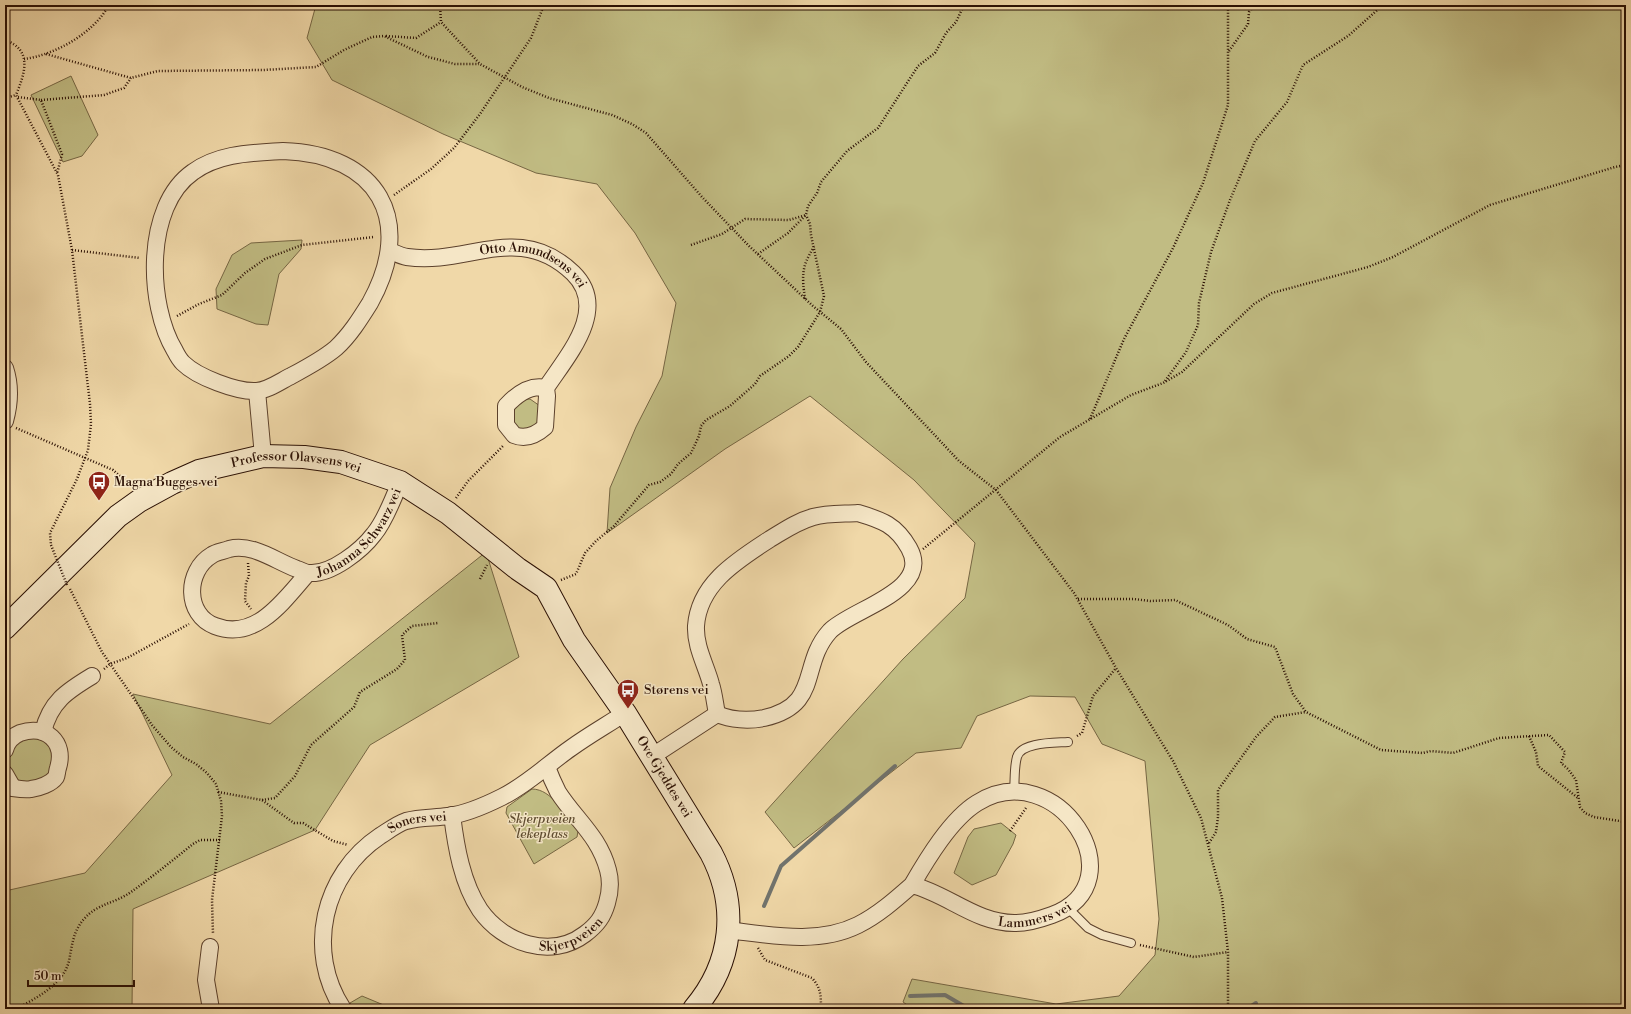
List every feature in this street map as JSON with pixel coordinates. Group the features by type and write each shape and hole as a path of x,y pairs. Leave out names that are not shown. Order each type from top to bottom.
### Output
{"street":[{"path":"306,152 326,157 359,173 378,193 383,204 388,218 391,235 390,252 376,291 357,325 335,349 300,371 257,392 233,387 207,379 183,363 169,341 163,324 155,280 155,259 157,235 173,192 190,173 205,164 222,158 250,153 306,152"},
{"name":"Otto Amundsens vei","path":"390,252 407,257 435,257 500,248 521,247 540,251 566,266 577,277 586,292 588,311 585,326 546,388"},
{"path":"5,368 9,379 10,398 8,423"},
{"path":"540,387 546,388 547,396 545,427 533,435 526,437 514,435 506,425 506,406 521,392 540,387"},
{"path":"257,392 263,456"},
{"name":"Professor Olavsens vei","path":"5,628 108,526 140,501 172,483 199,471 263,456 304,457 341,462 400,482 448,513 518,569"},
{"name":"Johanna Schwarz vei","path":"308,573 279,607 260,621 238,629 226,630 207,623 195,607 192,587 200,567 212,555 230,549 248,548 308,573 325,571 360,549 375,533 396,494 400,482"},
{"path":"651,757 717,714 734,718 754,720 782,713 790,708 803,694 816,656 829,632 838,624 900,589 909,578 912,559 911,551 900,532 885,522 858,513 822,515 801,521 783,529 744,555 724,573 708,591 701,606 697,621 699,650 712,686 717,714"},
{"name":"Ove Gjeddes vei","path":"518,569 546,588 574,640 625,713 719,869 725,889 728,930 720,967 714,982 694,1009"},
{"path":"43,732 46,719 58,699 92,676"},
{"name":"Soners vei","path":"343,1009 332,991 325,970 323,928 337,884 347,867 360,852 369,843 406,821 452,815 484,805 504,796 547,767 594,732 625,713"},
{"path":"5,750 6,746 14,735 30,730 43,732 54,738 60,750 60,762 56,777 45,785 30,790 9,793 5,774"},
{"name":"Skjerpveien","path":"452,815 462,871 474,900 491,923 503,932 531,946 553,948 573,943 597,925 604,913 610,887 608,872 597,844 589,829 558,791 547,767"},
{"name":"Lammers vei","path":"728,930 797,937 842,932 858,925 881,911 912,886 940,842 964,812 977,802 992,795 1014,791 1049,799 1065,812 1077,828 1090,857 1090,870 1087,882 1080,897 1062,911 1043,918 1018,923 997,922 970,912 922,888 912,886"},
{"path":"210,946 206,980 210,1009"}],"lane":[{"path":"1014,791 1017,757 1020,751 1030,746 1068,742"},
{"path":"1067,907 1088,928 1102,935 1131,943"}],"path":[{"path":"24,59 46,54 66,46 95,23 110,5"},
{"path":"440,5 441,22 480,64 522,87 549,98 612,115 632,124 646,133 702,197 731,227 820,312 841,328 866,362 959,461 996,490 1078,599 1116,668 1173,761 1201,818 1222,898 1228,952 1228,1009"},
{"path":"383,204 431,169 454,148 480,114 531,38 544,5"},
{"path":"758,254 788,233 806,215 808,206 817,193 821,182 847,151 878,128 918,66 935,53 946,33 956,22 964,5"},
{"path":"1090,420 1124,338 1173,248 1203,183 1228,105 1228,5"},
{"path":"1229,51 1248,24 1249,12 1255,5"},
{"path":"1163,383 1186,352 1198,325 1199,303 1211,252 1230,200 1255,141 1287,102 1303,65 1348,36 1383,5"},
{"path":"46,54 131,78 158,71 263,70 316,67 344,50 372,37 384,36 416,38 441,22"},
{"path":"384,36 428,57 455,64 480,64"},
{"path":"5,40 17,46 21,50 24,59 24,76 17,96 57,174 72,250 90,404 90,436 85,458 77,479 50,533 51,545 67,585 102,652 152,725 166,742 183,757 196,764 207,773 216,784 222,816 213,885 211,911 213,938 210,946"},
{"path":"5,98 17,96 41,100 104,95 124,88 131,78"},
{"path":"41,100 62,154 57,174"},
{"path":"912,559 1060,437 1131,395 1163,383 1182,372 1254,304 1272,293 1368,267 1393,257 1490,205 1626,165"},
{"path":"691,245 722,234 745,219 789,220 806,215"},
{"path":"546,588 576,574 584,553 596,540 614,526 650,485 660,482 671,474 678,464 691,453 699,436 701,426 706,420 730,406 755,384 760,376 789,356 798,347 820,312 824,296 810,224 806,215"},
{"path":"163,324 199,304 222,295 245,273 265,259 302,245 391,235"},
{"path":"806,299 803,283 805,261 814,247"},
{"path":"72,250 155,259"},
{"path":"8,423 113,470 123,477 131,486 140,501"},
{"path":"448,513 458,494 468,481 514,435"},
{"path":"248,548 249,576 246,583 245,601 260,621"},
{"path":"1078,599 1150,601 1175,600 1228,624 1247,639 1275,647 1293,694 1306,712 1381,750 1453,753 1499,738 1549,735 1565,752 1561,763 1568,768 1576,780 1580,807 1585,813 1601,818 1626,822"},
{"path":"92,676 110,664 127,658 202,617"},
{"path":"218,792 262,800 275,798 295,776 311,745 354,707 360,692 397,669 406,660 402,635 412,626 438,623"},
{"path":"1068,742 1082,733 1093,696 1116,668"},
{"path":"1209,844 1216,832 1218,817 1218,790 1256,737 1275,718 1306,712"},
{"path":"1529,736 1536,752 1538,766 1578,798"},
{"path":"1010,832 1035,795"},
{"path":"262,800 294,823 304,823 333,841 349,845 360,852"},
{"path":"16,1009 44,994 63,974 68,963 75,932 83,920 96,908 130,893 200,840 220,840"},
{"path":"756,933 758,950 765,960 778,967 812,978 817,984 821,994 821,1009"},
{"path":"1131,943 1194,956 1228,952"}],"green space":[{"path":"316,5 1626,5 1626,1009 913,1009 903,1002 912,979 1056,1004 1119,996 1155,955 1159,919 1145,761 1102,744 1075,697 1030,696 977,716 961,748 916,753 794,848 765,812 903,659 965,598 975,543 914,480 810,396 725,449 607,533 610,488 636,427 662,376 676,303 635,233 597,184 536,173 443,134 332,80 307,38"},
{"path":"71,76 98,135 82,156 63,162 31,95"},
{"path":"302,240 301,249 279,274 268,325 256,324 217,309 216,289 232,255 251,243"},
{"path":"524,399 530,399 540,406 538,427 518,431 509,412"},
{"path":"486,552 519,657 370,745 315,830 133,909 132,1009 5,1009 5,891 85,873 172,775 133,694 270,724"},
{"path":"30,737 41,739 51,748 53,766 46,778 35,782 24,783 15,778 12,774 9,759 12,749 20,742"},
{"name":"Skjerpveien lekeplass","path":"532,789 546,793 552,798 578,831 577,837 534,864 506,813 507,807"},
{"path":"1001,823 1016,835 1013,844 996,875 972,885 954,873 968,837 974,829"},
{"path":"362,996 386,1006 386,1009 352,1009 350,1003"}],"waterway":[{"path":"764,906 781,866 895,766"},
{"path":"910,996 945,995 969,1009"},
{"path":"1247,1009 1256,1003"}],"place":[{"name":"Magna Bugges vei","path":"99,502"},
{"name":"Størens vei","path":"628,710"}]}
